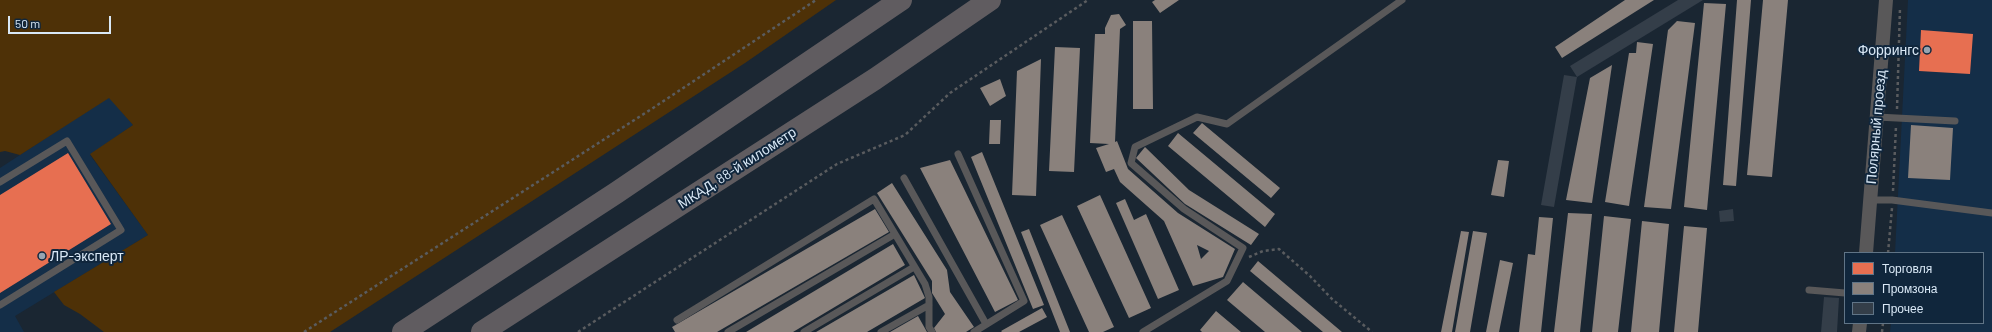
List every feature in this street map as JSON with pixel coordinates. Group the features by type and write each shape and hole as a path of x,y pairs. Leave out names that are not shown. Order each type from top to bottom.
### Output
{"highway":[{"path":"403,332 616,194 901,0"},
{"name":"МКАД, 88-й километр","path":"482,332 875,79 990,0"}],"street":[{"name":"Полярный проезд","path":"1866,252 1886,0"}],"lane":[{"path":"1143,332 1227,281 1243,248 1184,209 1131,163 1135,147 1197,117 1227,124 1402,0"},
{"path":"1877,117 1955,121"},
{"path":"0,182 67,141 121,230 0,305"},
{"path":"958,154 1024,301 974,332"},
{"path":"904,178 986,324"},
{"path":"677,320 874,199 925,284 929,297 929,327 932,332"},
{"path":"1870,200 1892,200 1992,213"},
{"path":"728,332 895,234"},
{"path":"804,332 914,267"},
{"path":"1809,290 1844,293"},
{"path":"881,332 929,305"}],"path":[{"path":"304,332 653,108 816,0"},
{"path":"578,332 837,164 904,135 950,93 1088,0"},
{"path":"1246,258 1263,250 1279,249 1310,276 1332,299 1372,332"}],"shaded area":[{"path":"0,0 836,0 745,63 330,332 104,332 80,314 64,305 54,292 148,235 90,154 133,125 109,98 20,155 5,151 0,152"},
{"path":"1908,0 1992,0 1992,332 1890,332 1891,324 1984,324 1984,252 1895,252"},
{"path":"109,97 133,125 90,155 148,235 15,316 24,332 0,332 0,168"}],"building: Торговля":[{"path":"1921,30 1973,34 1970,74 1919,71"},
{"path":"68,153 111,224 0,293 0,195"}],"building: Промзона":[{"path":"1155,0 1179,0 1160,13 1152,2"},
{"path":"1625,0 1654,0 1562,58 1555,47"},
{"path":"1737,0 1751,0 1736,186 1723,185"},
{"path":"1763,0 1788,0 1772,177 1747,175"},
{"path":"1704,3 1726,4 1707,210 1684,207"},
{"path":"1119,14 1126,25 1120,29 1115,142 1117,141 1128,169 1178,213 1235,249 1223,277 1193,286 1164,221 1120,182 1114,169 1106,172 1096,148 1109,144 1090,143 1095,34 1105,34 1105,28 1111,15","holes":["1197,245 1209,251 1201,259"]},
{"path":"1133,21 1152,21 1153,109 1133,109"},
{"path":"1677,21 1695,23 1671,209 1644,207 1668,30"},
{"path":"1637,42 1653,44 1629,206 1605,202 1629,53 1636,53"},
{"path":"1055,47 1080,48 1074,172 1049,171"},
{"path":"1041,59 1036,196 1012,195 1017,71"},
{"path":"1612,65 1592,203 1566,200 1590,78"},
{"path":"1000,79 1006,96 990,106 980,88"},
{"path":"990,120 1001,120 1000,144 989,144"},
{"path":"1202,123 1280,188 1271,198 1193,133"},
{"path":"1911,125 1953,128 1950,180 1908,178"},
{"path":"1178,133 1275,214 1265,227 1168,146"},
{"path":"1145,147 1189,190 1259,234 1251,245 1185,204 1136,158"},
{"path":"982,152 1044,305 1033,309 971,157"},
{"path":"950,160 1018,300 995,312 920,168"},
{"path":"1498,160 1509,161 1504,197 1491,195"},
{"path":"892,183 947,270 950,292 974,327 966,332 936,332 934,328 945,314 932,293 932,281 877,193"},
{"path":"1100,195 1151,308 1129,318 1077,206"},
{"path":"1125,199 1134,220 1146,214 1179,290 1158,299 1116,203"},
{"path":"875,209 889,232 717,332 675,332 672,327"},
{"path":"1568,213 1592,214 1580,332 1554,332"},
{"path":"1062,215 1114,327 1103,332 1089,332 1040,225"},
{"path":"1604,216 1631,219 1618,332 1592,332"},
{"path":"1539,217 1553,218 1541,332 1519,332 1528,254 1535,255"},
{"path":"1642,221 1669,224 1659,332 1631,332"},
{"path":"1684,226 1707,228 1698,332 1674,332"},
{"path":"1029,229 1070,332 1060,332 1021,232"},
{"path":"1461,231 1469,232 1452,332 1441,332"},
{"path":"1473,231 1487,233 1470,332 1455,332"},
{"path":"893,244 905,265 793,332 746,332"},
{"path":"1500,260 1513,263 1499,332 1486,332"},
{"path":"1258,261 1342,332 1323,332 1250,271"},
{"path":"914,275 925,298 867,332 816,332"},
{"path":"1243,282 1302,332 1265,332 1227,300"},
{"path":"1042,308 1047,317 1019,332 1001,331"},
{"path":"1216,311 1241,332 1202,332 1200,330"},
{"path":"918,316 927,332 890,332"}],"building: Прочее":[{"path":"1678,0 1703,0 1577,77 1570,66"},
{"path":"1564,75 1577,77 1554,207 1541,205"},
{"path":"1733,209 1734,221 1720,222 1719,211"},
{"path":"1824,297 1839,298 1837,332 1821,332"}],"place":[{"name":"Форрингс","path":"1927,50"},
{"name":"ЛР-эксперт","path":"42,256"}]}
